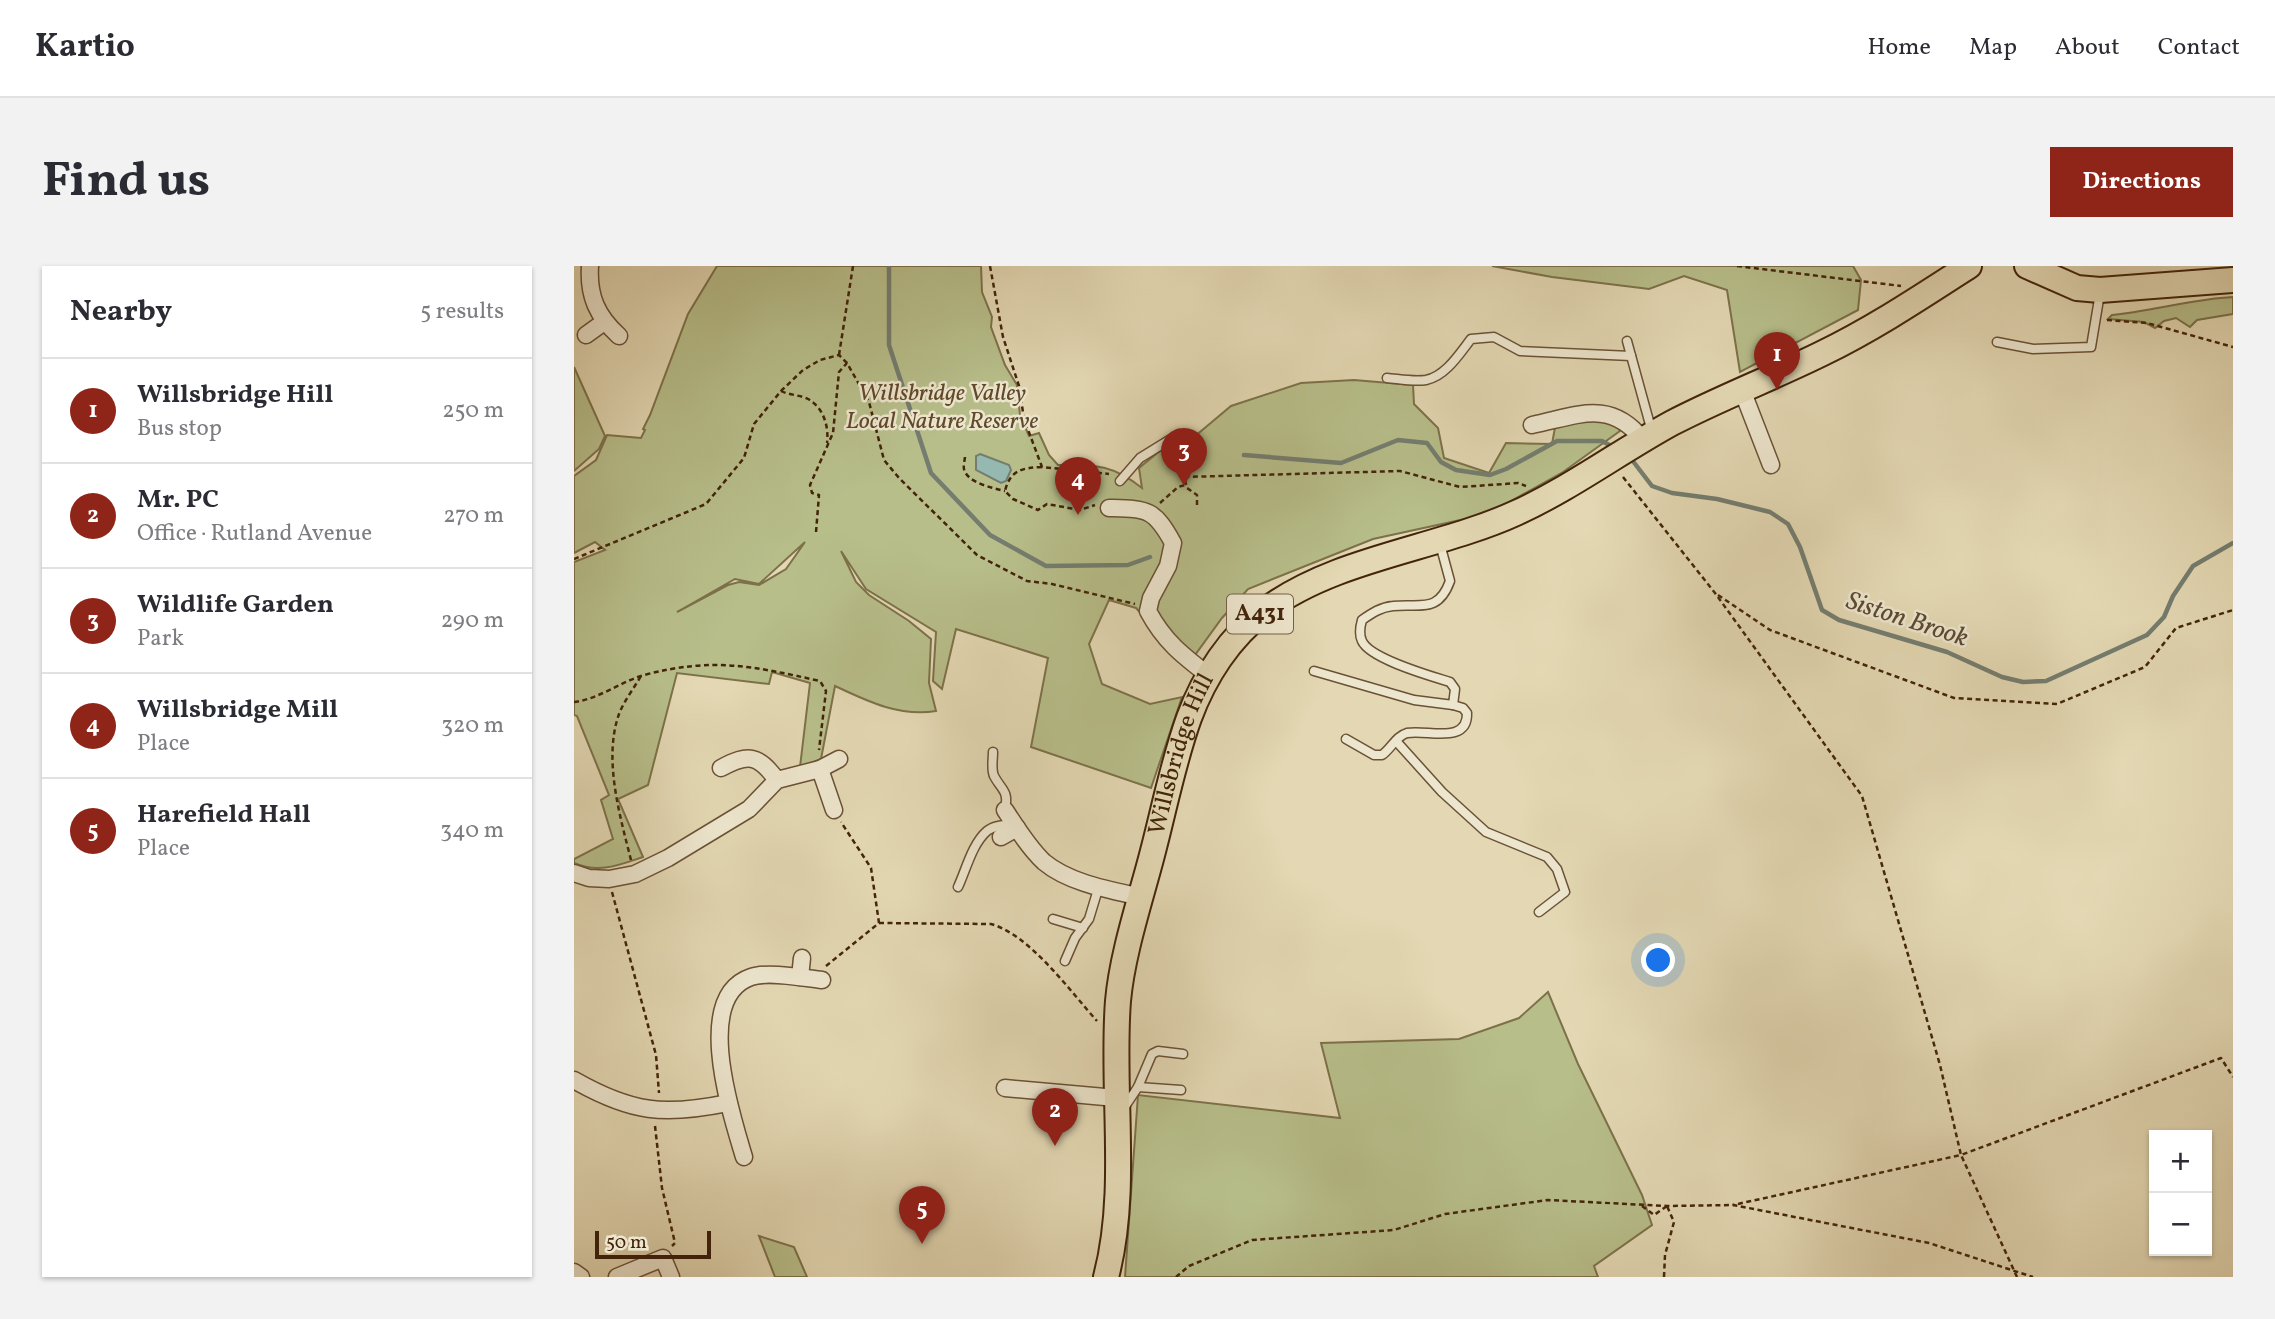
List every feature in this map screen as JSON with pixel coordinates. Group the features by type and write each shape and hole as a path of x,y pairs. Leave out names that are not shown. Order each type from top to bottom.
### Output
{"main road":[{"name":"A431","path":"1627,451 1742,390 1823,353 1896,314 1969,266"},
{"path":"2027,266 2077,288 2100,290 2233,280"},
{"name":"Willsbridge Hill","path":"1107,1277 1115,1215 1116,1041 1122,976 1186,729 1208,675 1241,631 1265,610 1293,592 1335,573 1439,541 1514,514 1627,451"}],"street":[{"path":"590,266 592,301 604,322 619,336"},
{"path":"586,335 604,322"},
{"path":"1742,390 1771,465"},
{"path":"1532,425 1591,413 1613,415 1631,425 1627,451"},
{"path":"1109,508 1151,512 1165,527 1173,543 1168,566 1147,611 1158,630 1177,652 1208,675"},
{"path":"726,746 727,765 742,758 759,760 777,780"},
{"path":"574,873 589,878 609,879 635,874 668,858 749,809 777,780 820,769 839,759"},
{"path":"820,769 834,810"},
{"path":"1005,810 1044,862 1065,874 1141,897"},
{"path":"1001,837 1015,826"},
{"path":"744,1157 722,1073 720,1032 726,997 749,978 758,975 812,979 802,958"},
{"path":"574,1080 628,1105 658,1111 696,1110 728,1103"},
{"path":"1005,1088 1116,1108"},
{"path":"617,1277 663,1258 671,1277"},
{"path":"574,1272 581,1277"}],"lane":[{"path":"1997,342 2033,349 2091,346 2100,290"},
{"path":"1387,378 1425,380 1435,377 1447,368 1471,338 1478,337 1494,338 1520,351 1631,356"},
{"path":"1627,341 1631,356 1627,451"},
{"path":"1120,481 1140,458 1179,434"},
{"path":"1439,541 1450,581 1441,599 1431,605 1381,608 1362,620 1360,639 1367,649 1380,656 1450,682 1455,690 1453,705"},
{"path":"1314,671 1414,701 1453,705 1463,708 1467,713 1466,726 1461,730 1401,735 1382,755 1374,755 1346,739"},
{"path":"1396,741 1442,792 1486,832 1547,857 1557,869 1566,892 1539,912"},
{"path":"993,752 992,770 1004,789 1007,799 1005,810"},
{"path":"958,887 977,844 986,832 996,826 1015,826"},
{"path":"1065,961 1075,938 1090,919 1099,886"},
{"path":"1052,919 1083,928"},
{"path":"1116,1108 1138,1087 1152,1054 1158,1051 1182,1054"},
{"path":"1138,1087 1181,1090"}],"path":[{"path":"839,355 853,266"},
{"path":"990,266 1003,337 1019,386 1024,419 1042,467"},
{"path":"1737,266 1932,290"},
{"path":"2106,320 2147,323 2233,347"},
{"path":"839,355 869,402 884,460 977,555 1027,581 1052,584 1129,604 1139,604 1152,598"},
{"path":"574,559 706,503 744,458 754,424 781,391 803,370 820,360 839,355"},
{"path":"816,532 819,495 811,493 810,485 833,433 839,372 846,363"},
{"path":"781,391 808,399 821,411 829,429 826,449"},
{"path":"1627,451 1715,593 1862,796 1940,1065 1961,1154 2017,1277"},
{"path":"965,457 963,468 968,476 986,486 1005,491 1013,499 1038,510 1047,504 1080,510 1091,505 1109,508"},
{"path":"1005,491 1007,481 1014,472 1023,468 1076,470"},
{"path":"1197,505 1197,495 1185,485 1184,477 1400,471 1460,486 1518,483 1548,497"},
{"path":"1151,512 1172,492 1185,485"},
{"path":"1715,593 1770,630 1954,698 2057,704 2145,667 2176,628 2233,610"},
{"path":"574,702 584,701 641,676 683,666 748,665 820,681 826,691 819,748 820,769"},
{"path":"635,874 616,797 614,740 620,714 641,676"},
{"path":"834,810 871,868 879,923"},
{"path":"609,879 656,1055 658,1111"},
{"path":"812,979 879,923 1001,926 1030,947 1116,1041"},
{"path":"1175,1277 1189,1266 1252,1240 1394,1230 1445,1214 1548,1200 1667,1206 1733,1205 1961,1154 2221,1058 2233,1077"},
{"path":"646,1125 655,1126 662,1188 674,1243 663,1258"},
{"path":"1639,1204 1654,1215 1667,1206"},
{"path":"1733,1205 1930,1243 2033,1277"},
{"path":"1664,1277 1665,1255 1674,1222 1667,1206"}],"green space":[{"name":"Willsbridge Valley Local Nature Reserve","path":"717,266 981,266 982,292 992,317 991,327 1005,365 1017,385 1020,415 1029,436 1039,433 1049,455 1058,465 1083,465 1112,470 1142,488 1139,468 1166,446 1181,447 1191,457 1194,437 1231,406 1301,383 1354,380 1413,385 1414,404 1438,428 1444,458 1489,473 1506,443 1552,444 1556,422 1614,419 1620,431 1563,472 1488,514 1373,539 1248,589 1186,664 1136,608 1109,600 1089,644 1102,684 1150,704 1182,697 1151,788 1031,747 1048,658 956,629 942,689 933,681 936,632 866,589 841,551 856,582 869,595 931,639 929,683 936,711 896,710 835,686 821,759 800,767 810,683 772,672 769,684 677,673 648,785 618,799 643,857 609,867 592,868 574,863 574,859 613,839 601,800 609,795 577,716 574,715 574,562 605,550 595,542 574,553 574,476 596,460 607,435 641,438 688,314","holes":["805,542 786,569 759,585 739,582 728,585 677,612 735,579 759,584"]},
{"path":"1492,266 1853,266 1861,280 1858,310 1740,372 1727,290 1684,276 1649,289 1552,277"},
{"path":"2233,297 2233,314 2197,320 2190,327 2176,318 2164,321 2155,328 2144,322 2108,319 2112,315"},
{"path":"574,367 605,436 599,449 574,471"},
{"path":"1548,992 1578,1064 1642,1195 1652,1225 1594,1266 1598,1277 1125,1277 1138,1095 1340,1118 1321,1043 1459,1039 1519,1018"},
{"path":"759,1236 794,1247 807,1277 775,1277"}],"water":[{"path":"980,454 1009,465 1011,470 1006,481 1001,483 976,470 976,456"}],"waterway":[{"name":"Siston Brook","path":"889,266 889,345 931,473 990,535 1046,566 1128,565 1150,557"},
{"name":"Siston Brook","path":"1244,455 1341,463 1398,440 1427,443 1441,462 1456,470 1490,475 1557,441 1602,441 1613,447"},
{"name":"Siston Brook","path":"1629,456 1652,486 1672,493 1717,499 1770,512 1788,524 1800,547 1822,610 1839,620 1947,652 2002,677 2023,682 2046,681 2147,635 2164,617 2173,596 2193,566 2233,543"}],"place":[{"name":"Willsbridge Hill","path":"1777,390"},
{"name":"Wildlife Garden","path":"1184,486"},
{"name":"Willsbridge Mill","path":"1078,515"},
{"name":"Mr. PC","path":"1055,1146"},
{"name":"Harefield Hall","path":"922,1244"}]}
